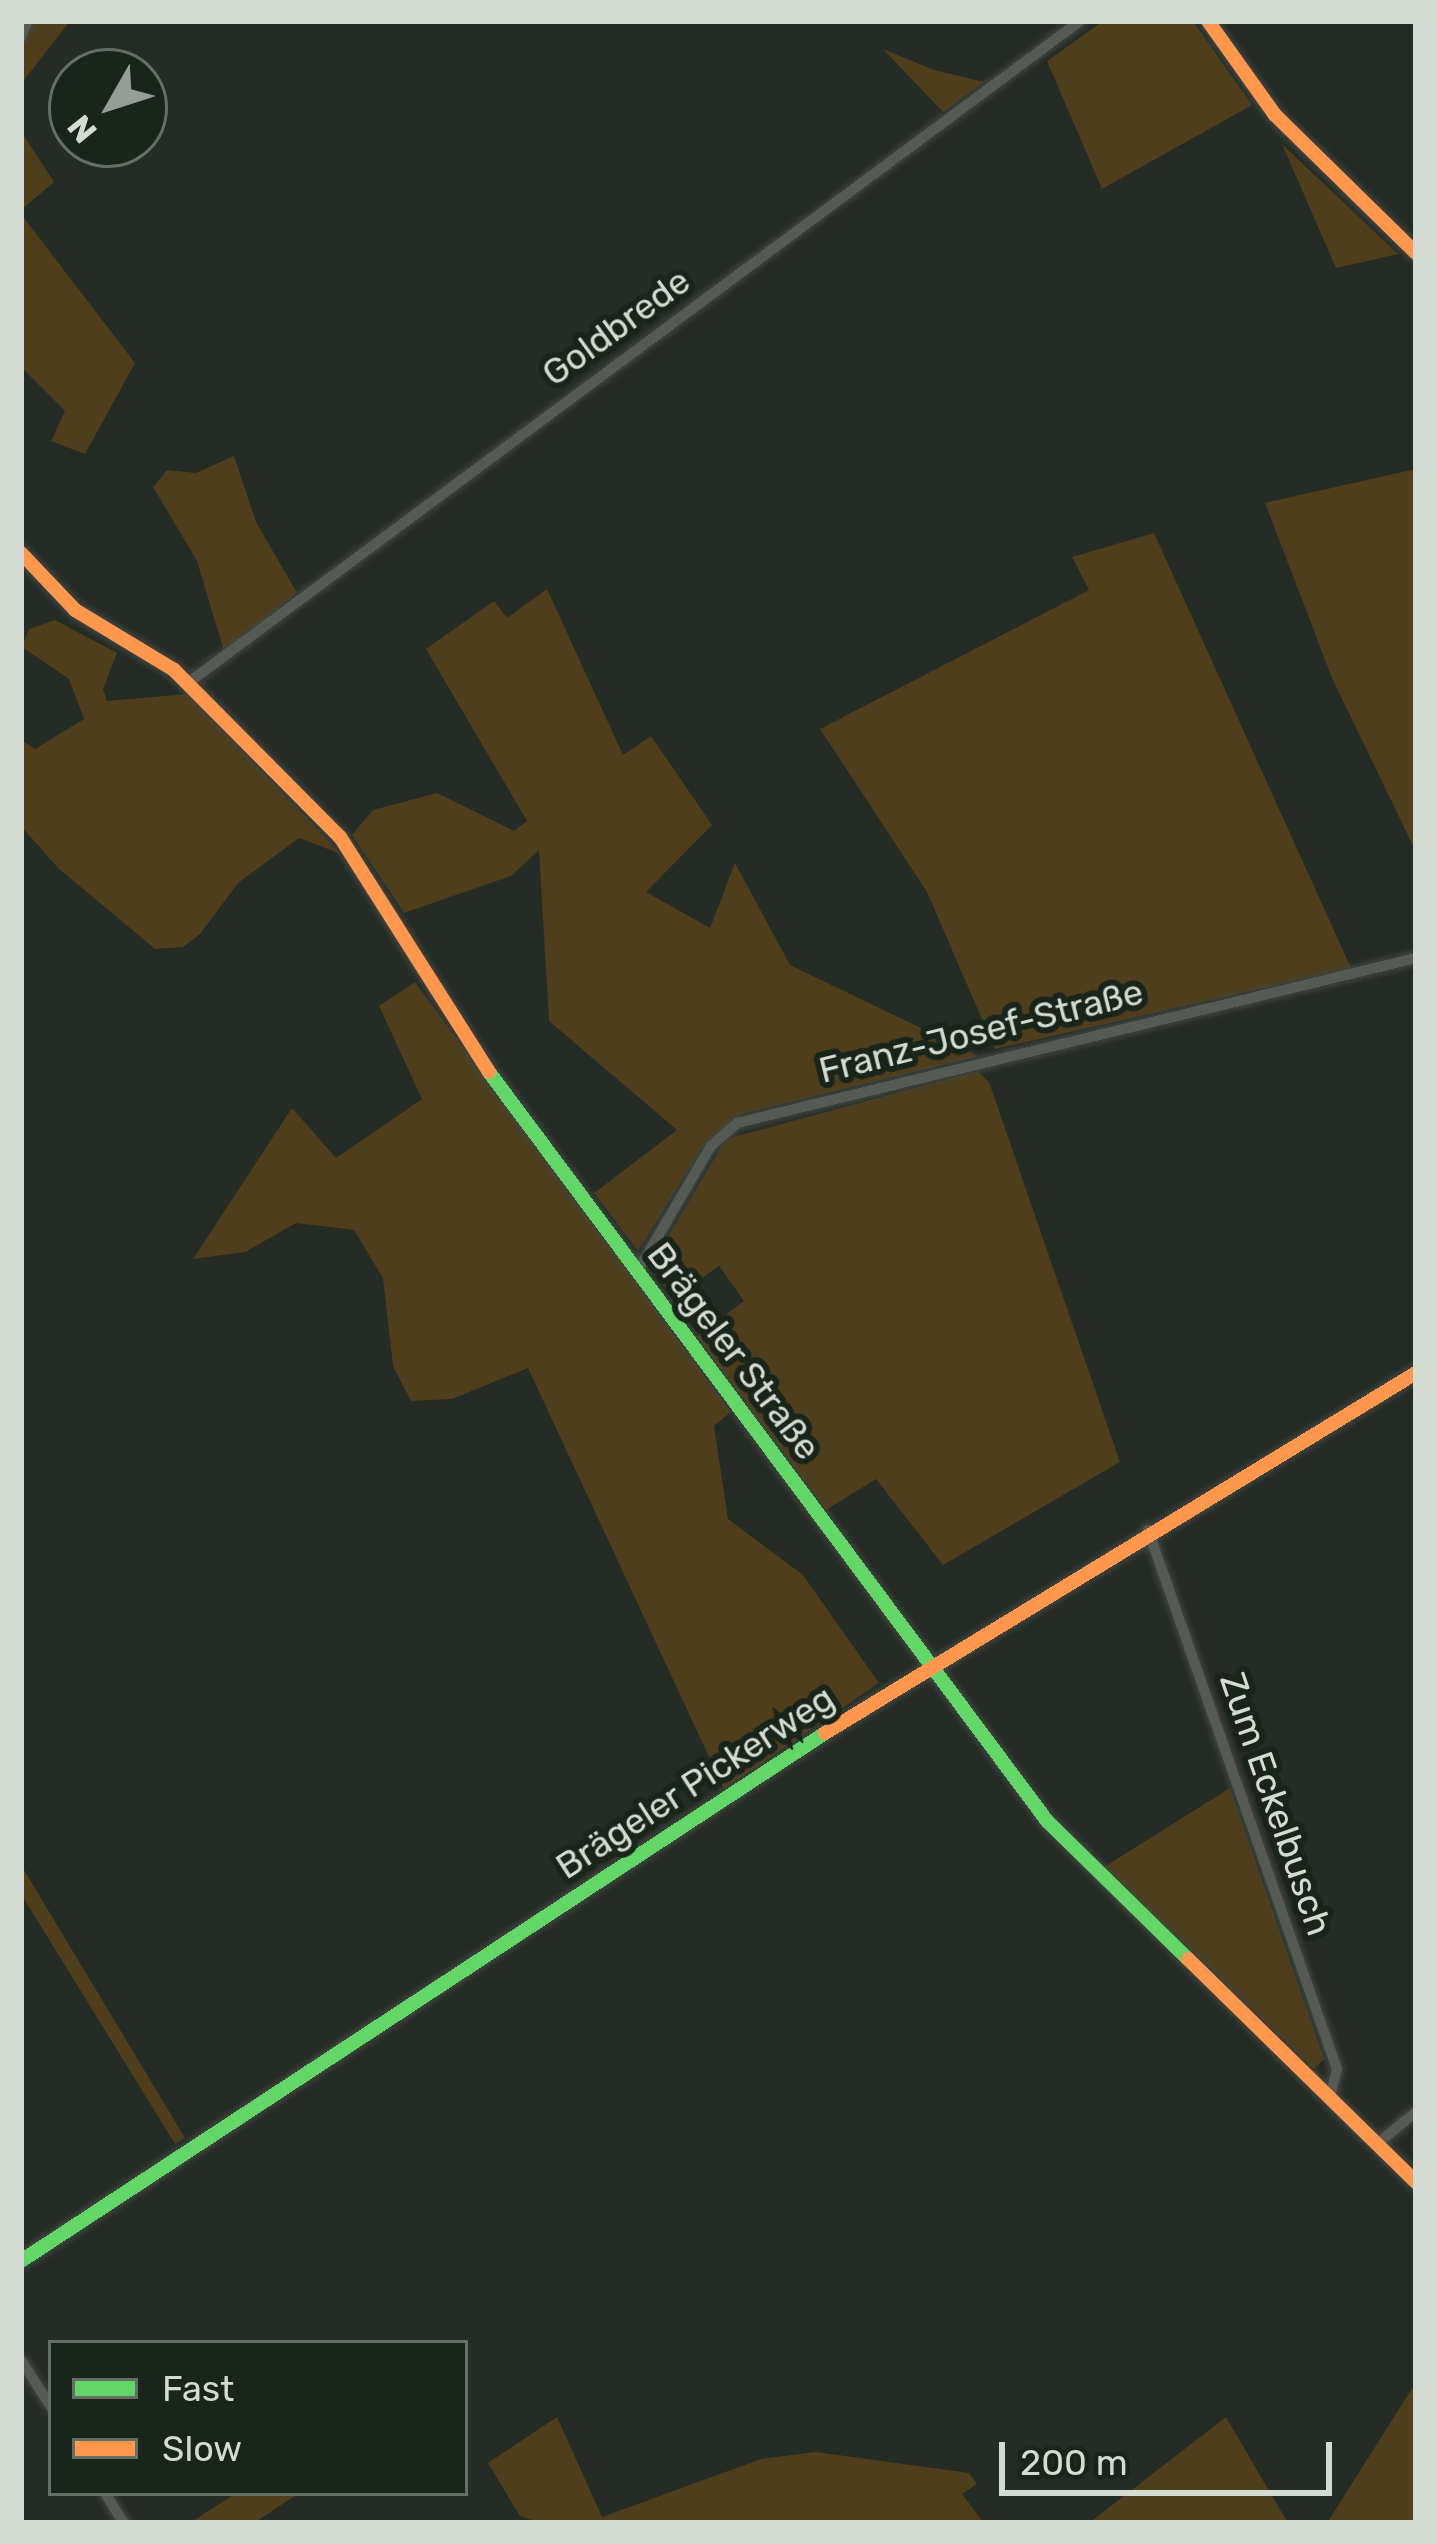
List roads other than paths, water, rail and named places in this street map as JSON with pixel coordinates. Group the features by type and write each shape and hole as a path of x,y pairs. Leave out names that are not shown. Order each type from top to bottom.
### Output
{"street":[{"path":"21,37 27,21"},
{"name":"Goldbrede","path":"188,682 1080,21"},
{"path":"1208,21 1275,115 1416,253"},
{"name":"Brägeler Straße","path":"21,553 75,610 188,682 349,848 448,1017 1069,1847 1416,2182"},
{"name":"Franz-Josef-Straße","path":"637,1272 711,1146 737,1123 1416,958"},
{"name":"Brägeler Pickerweg","path":"21,2261 930,1664 1416,1373"},
{"name":"Zum Eckelbusch","path":"1148,1530 1337,2069 1330,2098"},
{"path":"1377,2144 1416,2112"},
{"path":"21,2360 48,2402"},
{"path":"107,2496 124,2523"}]}
